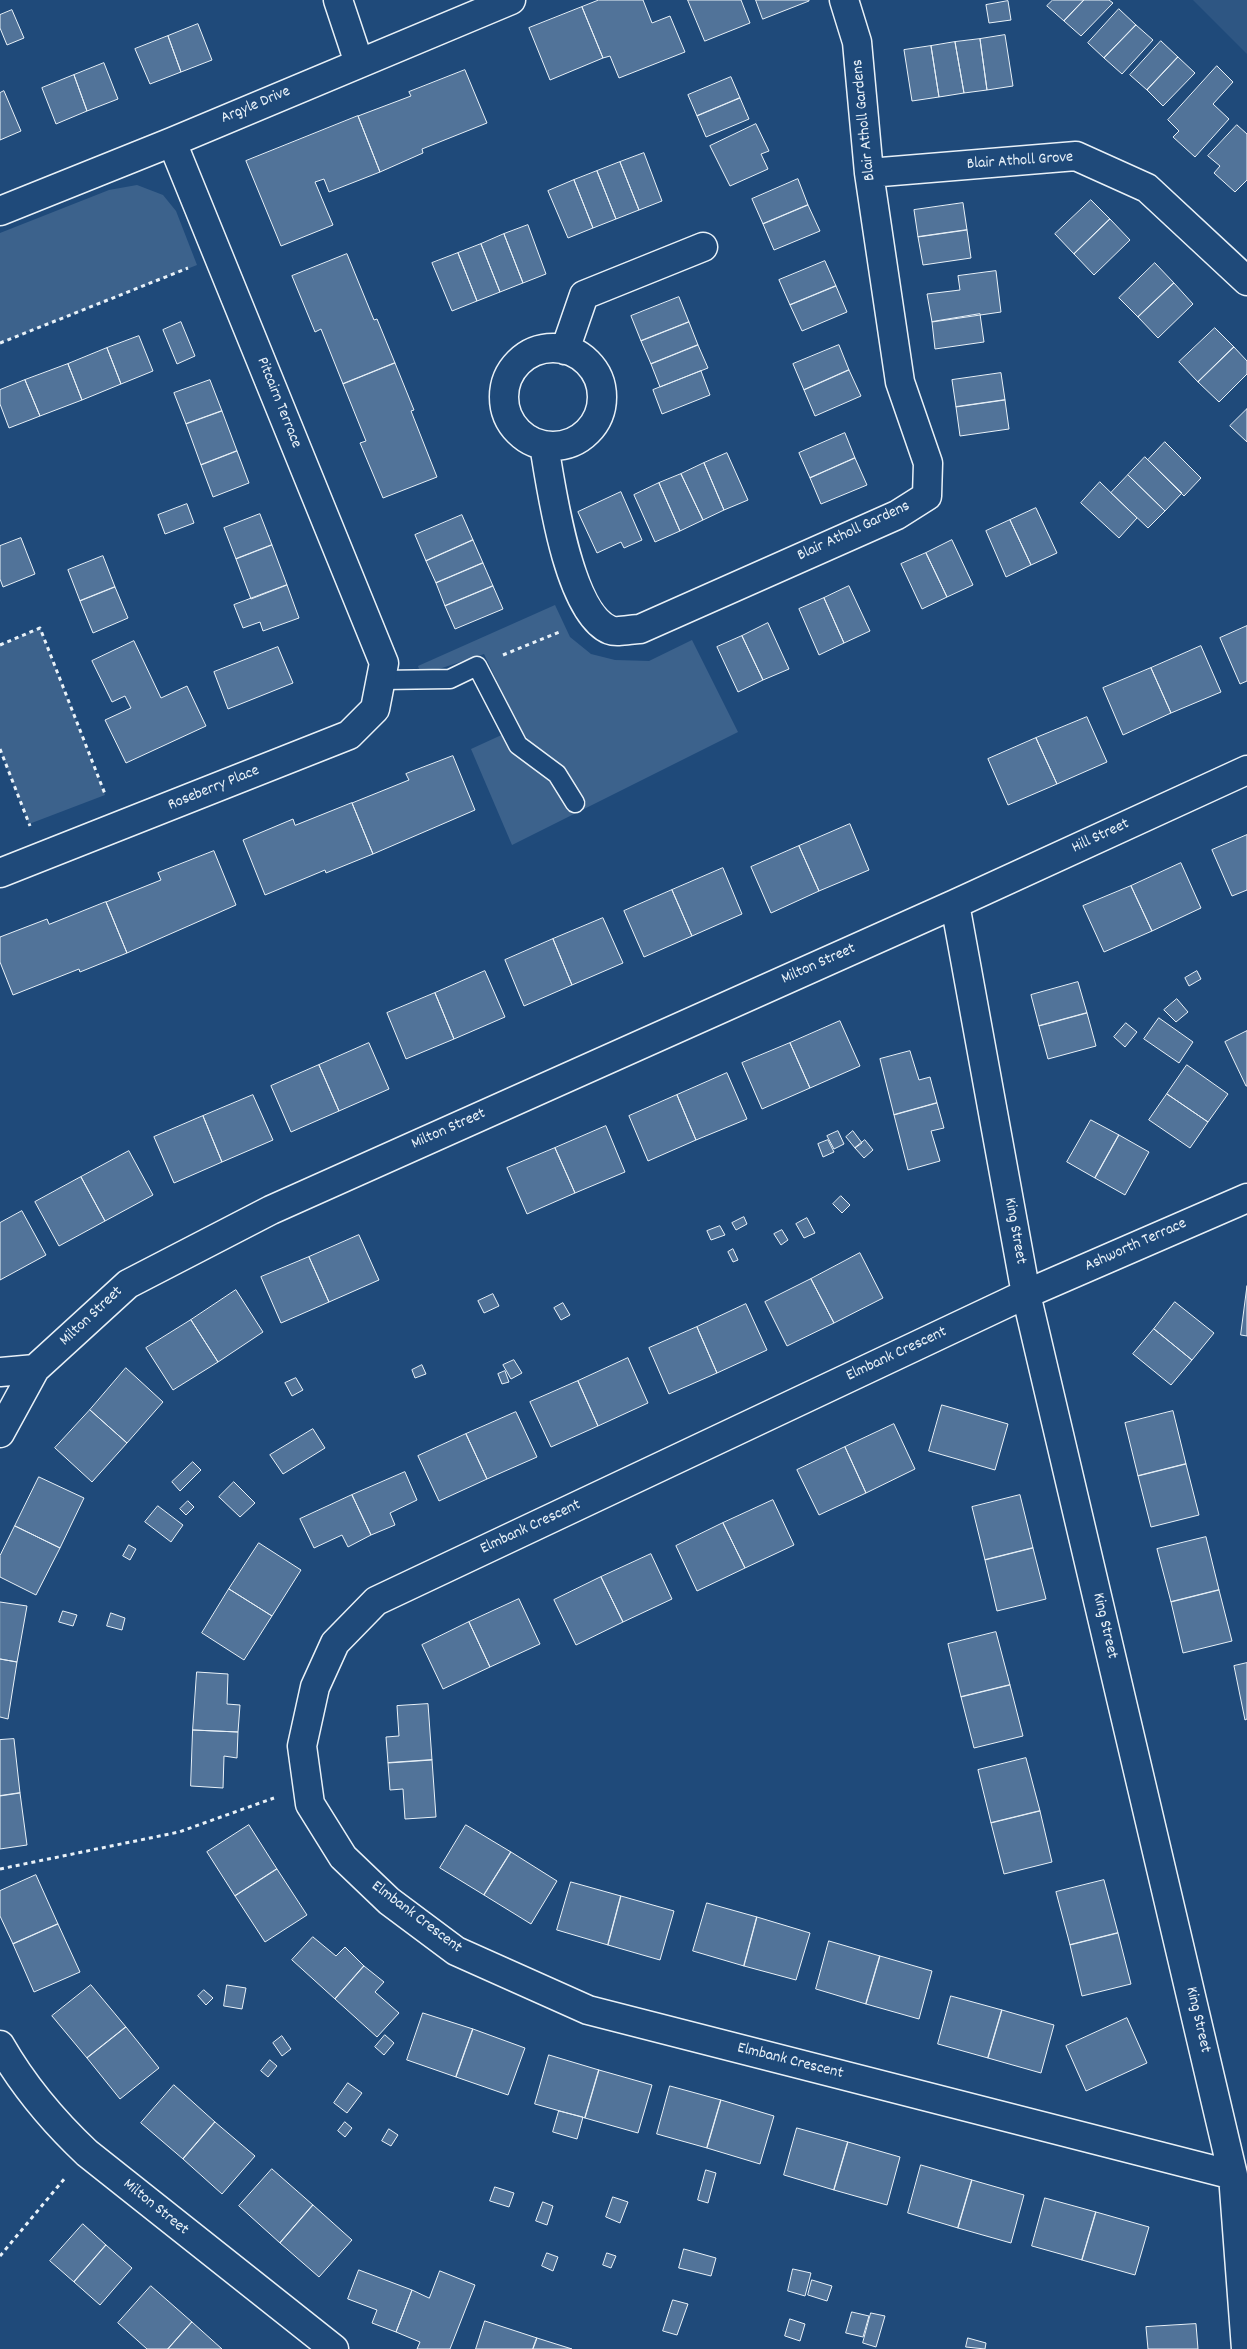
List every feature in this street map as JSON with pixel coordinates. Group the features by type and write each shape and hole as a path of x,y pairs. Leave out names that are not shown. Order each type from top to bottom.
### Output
{"street":[{"path":"338,0 358,63"},
{"name":"Argyle Drive","path":"0,212 511,0"},
{"name":"Blair Atholl Gardens","path":"593,619 611,630 640,629 897,515 927,496 928,463 900,382 869,173 857,42 844,0"},
{"name":"Pitcairn Terrace","path":"172,142 383,671"},
{"name":"Blair Atholl Grove","path":"869,173 1076,156 1146,188 1247,281"},
{"path":"565,350 584,295 703,247"},
{"path":"544,349 565,350 574,353 587,362 596,375 601,389 601,405 596,420 587,432 574,441 559,446 544,445 528,439 515,428 507,414 504,397 507,380 515,365 528,354 544,349"},
{"path":"544,445 560,538 585,606 593,619"},
{"name":"Roseberry Place","path":"0,873 349,735 375,709 383,671"},
{"name":"Hill Street","path":"955,904 1247,770"},
{"name":"King Street","path":"955,904 1026,1294 1234,2175 1246,2349"},
{"name":"Milton Street","path":"0,1433 35,1369 128,1284 271,1210 955,904"},
{"name":"Ashworth Terrace","path":"1026,1294 1247,1198"},
{"name":"Elmbank Crescent","path":"1026,1294 376,1601 335,1643 315,1687 302,1746 310,1804 343,1857 389,1901 456,1951 588,2010 1234,2175"},
{"path":"0,1372 35,1369"},
{"name":"Milton Street","path":"0,2045 7,2069 63,2131 86,2153 334,2349"}],"lane":[{"path":"383,671 450,679 477,666 518,745 557,774 575,803"}],"path":[{"path":"0,343 218,255"},
{"path":"477,666 593,619"},
{"path":"0,645 40,628 118,827"},
{"path":"0,749 42,856"},
{"path":"0,1869 179,1832 308,1786"},
{"path":"0,2256 86,2153"}],"shaded area":[{"path":"1193,0 1247,0 1247,54"},
{"path":"137,185 163,195 176,211 197,265 0,343 0,233 109,190"},
{"path":"555,605 570,637 591,654 615,660 649,661 692,640 738,732 512,845 471,749 519,727 484,654 421,675 418,666"},
{"path":"40,628 105,795 29,824 0,749 0,645"}],"building":[{"path":"599,0 643,0 652,23 670,16 685,52 619,78 610,56 603,58 582,7"},
{"path":"688,0 741,0 750,23 705,41"},
{"path":"756,0 809,0 809,1 763,19"},
{"path":"1053,0 1084,0 1064,21 1047,6"},
{"path":"1084,0 1109,0 1113,3 1081,36 1064,21"},
{"path":"1008,1 1011,20 989,23 986,5"},
{"path":"582,7 603,58 550,80 529,28"},
{"path":"1119,9 1136,25 1104,58 1088,43"},
{"path":"12,10 24,38 7,45 0,28 0,15"},
{"path":"198,24 212,60 181,72 168,36"},
{"path":"1136,25 1153,40 1122,74 1104,58"},
{"path":"1005,35 1013,86 987,90 980,39"},
{"path":"168,36 181,72 150,84 135,49"},
{"path":"980,39 987,90 964,93 955,42"},
{"path":"1161,41 1178,57 1147,90 1130,75"},
{"path":"955,42 964,93 939,97 931,46"},
{"path":"931,46 939,97 912,101 904,50"},
{"path":"1178,57 1195,73 1163,106 1147,90"},
{"path":"104,63 118,99 87,111 74,75"},
{"path":"1217,66 1233,82 1213,104 1229,119 1195,157 1173,137 1179,131 1168,120"},
{"path":"465,70 487,123 422,149 423,153 380,172 358,116 411,96 409,92"},
{"path":"74,75 87,111 56,124 42,88"},
{"path":"731,77 740,98 697,116 688,95"},
{"path":"4,91 21,131 0,140 0,93"},
{"path":"740,98 749,119 706,137 697,116"},
{"path":"358,116 380,172 329,192 324,179 315,182 333,225 281,246 246,161"},
{"path":"756,124 769,151 761,154 768,169 730,186 710,146"},
{"path":"1237,125 1247,134 1247,180 1235,192 1214,173 1220,166 1208,156"},
{"path":"644,153 662,201 639,210 620,162"},
{"path":"620,162 639,210 616,219 597,171"},
{"path":"597,171 616,219 593,228 574,180"},
{"path":"798,179 808,205 763,224 752,199"},
{"path":"574,180 593,228 568,238 548,191"},
{"path":"1091,200 1110,219 1074,254 1055,234"},
{"path":"963,203 967,230 918,237 914,210"},
{"path":"808,205 820,231 774,250 763,224"},
{"path":"1110,219 1130,240 1094,275 1074,254"},
{"path":"528,225 546,274 523,283 504,234"},
{"path":"967,230 971,258 923,265 918,237"},
{"path":"504,234 523,283 500,292 481,244"},
{"path":"481,244 500,292 477,301 458,253"},
{"path":"458,253 477,301 452,311 432,263"},
{"path":"347,254 374,320 377,319 395,363 343,384 321,329 315,332 292,276"},
{"path":"825,261 836,286 790,305 779,280"},
{"path":"1155,263 1174,283 1138,317 1119,298"},
{"path":"996,271 1001,312 932,322 927,294 960,290 958,276"},
{"path":"1174,283 1193,304 1158,338 1138,317"},
{"path":"836,286 847,312 802,331 790,305"},
{"path":"679,297 689,322 641,341 631,316"},
{"path":"980,314 984,342 935,349 932,322"},
{"path":"181,322 195,356 177,364 163,330"},
{"path":"689,322 698,345 651,364 641,341"},
{"path":"1215,328 1234,347 1198,382 1179,362"},
{"path":"139,336 153,371 121,384 107,348"},
{"path":"698,345 708,368 660,387 651,364"},
{"path":"839,345 849,370 804,390 793,364"},
{"path":"1234,347 1247,361 1247,374 1219,402 1198,382"},
{"path":"107,348 121,384 82,400 68,364"},
{"path":"395,363 414,410 411,411 437,477 383,498 360,443 366,441 343,384"},
{"path":"68,364 82,400 40,416 25,380"},
{"path":"849,370 861,396 815,416 804,390"},
{"path":"701,371 710,395 662,414 653,390"},
{"path":"1001,373 1005,400 956,407 952,380"},
{"path":"25,380 40,416 9,428 0,404 0,390"},
{"path":"210,380 222,411 186,424 174,393"},
{"path":"1005,400 1009,429 960,436 956,407"},
{"path":"1247,409 1247,442 1230,426"},
{"path":"222,411 237,451 201,465 186,424"},
{"path":"845,433 855,458 810,478 799,453"},
{"path":"1165,442 1201,478 1184,496 1148,460"},
{"path":"237,451 249,483 213,497 201,465"},
{"path":"727,453 748,500 724,510 704,463"},
{"path":"1145,457 1182,493 1165,511 1128,475"},
{"path":"855,458 867,485 821,504 810,478"},
{"path":"704,463 724,510 703,520 681,474"},
{"path":"681,474 703,520 680,531 659,483"},
{"path":"1128,475 1165,511 1148,528 1111,493"},
{"path":"1100,482 1137,518 1119,538 1081,503"},
{"path":"659,483 680,531 655,542 634,495"},
{"path":"621,492 642,540 624,548 621,542 597,553 578,512"},
{"path":"187,504 194,523 165,534 158,515"},
{"path":"1036,508 1057,553 1031,565 1010,520"},
{"path":"260,514 272,545 236,559 224,528"},
{"path":"462,515 473,540 426,561 415,535"},
{"path":"1010,520 1031,565 1006,577 986,531"},
{"path":"21,538 35,574 3,587 0,579 0,546"},
{"path":"473,540 483,563 436,583 426,561"},
{"path":"952,540 973,585 947,597 926,553"},
{"path":"272,545 287,585 251,599 236,559"},
{"path":"926,553 947,597 922,609 901,564"},
{"path":"103,556 115,587 80,601 68,570"},
{"path":"483,563 493,586 445,606 436,583"},
{"path":"287,585 299,618 263,631 260,622 243,628 234,605"},
{"path":"493,586 503,609 455,629 445,606"},
{"path":"849,586 870,631 844,643 824,598"},
{"path":"115,587 128,618 93,633 80,601"},
{"path":"824,598 844,643 819,655 799,609"},
{"path":"768,623 789,669 763,680 742,636"},
{"path":"1247,626 1247,681 1240,684 1220,638"},
{"path":"742,636 763,680 738,692 717,647"},
{"path":"134,641 161,698 187,686 206,726 126,763 105,720 131,708 125,696 112,702 92,661"},
{"path":"1201,646 1221,692 1171,713 1151,668"},
{"path":"278,647 293,683 228,709 214,672"},
{"path":"1151,668 1171,713 1123,735 1103,688"},
{"path":"1087,717 1107,762 1057,784 1036,738"},
{"path":"1036,738 1057,784 1008,805 988,759"},
{"path":"453,756 475,810 373,854 352,803 409,780 406,774"},
{"path":"352,803 373,854 326,873 325,870 265,895 243,840 293,819 295,825"},
{"path":"850,824 869,870 819,891 799,846"},
{"path":"1247,835 1247,890 1232,896 1212,850"},
{"path":"799,846 819,891 771,913 751,867"},
{"path":"214,851 236,905 127,953 106,902 161,880 158,873"},
{"path":"1181,863 1201,908 1152,931 1131,886"},
{"path":"723,868 742,914 692,936 672,890"},
{"path":"1131,886 1152,931 1104,952 1083,906"},
{"path":"672,890 692,936 644,957 624,911"},
{"path":"106,902 127,953 80,972 79,969 13,995 0,962 0,937 47,919 49,924"},
{"path":"603,918 623,963 572,985 553,939"},
{"path":"553,939 572,985 524,1006 505,960"},
{"path":"485,971 505,1017 454,1039 435,993"},
{"path":"1197,971 1201,979 1189,986 1185,978"},
{"path":"1078,982 1087,1013 1039,1026 1031,995"},
{"path":"435,993 454,1039 406,1059 387,1013"},
{"path":"1177,999 1188,1012 1176,1022 1164,1010"},
{"path":"1087,1013 1096,1046 1048,1059 1039,1026"},
{"path":"1159,1018 1193,1042 1179,1063 1144,1039"},
{"path":"840,1021 860,1066 810,1088 790,1043"},
{"path":"1126,1023 1137,1032 1125,1047 1114,1037"},
{"path":"1247,1031 1247,1086 1246,1086 1225,1042"},
{"path":"369,1043 389,1089 339,1111 319,1065"},
{"path":"790,1043 810,1088 762,1109 742,1063"},
{"path":"910,1051 919,1080 930,1077 937,1103 894,1115 880,1059"},
{"path":"319,1065 339,1111 291,1132 271,1086"},
{"path":"1187,1065 1228,1094 1208,1122 1167,1094"},
{"path":"727,1073 747,1119 696,1140 677,1095"},
{"path":"1167,1094 1208,1122 1190,1148 1149,1120"},
{"path":"253,1095 273,1140 222,1162 203,1116"},
{"path":"677,1095 696,1140 648,1161 629,1116"},
{"path":"937,1103 944,1128 931,1131 940,1161 908,1170 894,1115"},
{"path":"203,1116 222,1162 174,1183 154,1137"},
{"path":"1091,1120 1119,1135 1095,1178 1067,1162"},
{"path":"606,1126 625,1172 575,1193 555,1148"},
{"path":"838,1131 844,1144 834,1149 827,1136"},
{"path":"853,1131 862,1143 855,1148 846,1137"},
{"path":"1119,1135 1149,1152 1125,1195 1095,1178"},
{"path":"828,1140 834,1152 823,1157 818,1144"},
{"path":"865,1140 873,1150 864,1158 855,1148"},
{"path":"555,1148 575,1193 527,1214 507,1168"},
{"path":"129,1151 153,1195 105,1221 81,1177"},
{"path":"81,1177 105,1221 59,1246 35,1202"},
{"path":"841,1196 850,1205 842,1213 833,1204"},
{"path":"22,1211 46,1255 0,1280 0,1223"},
{"path":"744,1217 747,1224 736,1230 732,1223"},
{"path":"807,1218 815,1233 804,1238 796,1224"},
{"path":"720,1226 725,1235 711,1240 707,1231"},
{"path":"782,1230 788,1240 781,1245 774,1234"},
{"path":"359,1235 379,1280 329,1302 309,1257"},
{"path":"733,1249 738,1260 733,1262 728,1252"},
{"path":"860,1253 883,1298 834,1323 811,1279"},
{"path":"309,1257 329,1302 281,1323 261,1277"},
{"path":"811,1279 834,1323 787,1346 765,1302"},
{"path":"1247,1286 1247,1336 1241,1335"},
{"path":"236,1290 263,1332 218,1362 191,1320"},
{"path":"493,1294 499,1306 484,1313 478,1301"},
{"path":"1175,1302 1214,1333 1192,1360 1154,1329"},
{"path":"563,1303 570,1315 561,1320 554,1308"},
{"path":"746,1304 767,1350 717,1373 697,1327"},
{"path":"191,1320 218,1362 173,1390 146,1348"},
{"path":"697,1327 717,1373 669,1394 649,1348"},
{"path":"1154,1329 1192,1360 1171,1385 1133,1354"},
{"path":"628,1358 648,1403 598,1426 578,1381"},
{"path":"514,1360 522,1373 511,1379 503,1365"},
{"path":"422,1365 426,1374 415,1378 412,1370"},
{"path":"126,1368 163,1402 127,1443 90,1410"},
{"path":"505,1371 509,1382 502,1384 498,1374"},
{"path":"296,1378 303,1390 292,1396 285,1383"},
{"path":"578,1381 598,1426 551,1447 530,1402"},
{"path":"942,1405 1008,1424 995,1470 929,1451"},
{"path":"90,1410 127,1443 92,1482 55,1448"},
{"path":"1173,1411 1186,1464 1138,1476 1125,1423"},
{"path":"516,1412 537,1457 487,1479 466,1434"},
{"path":"894,1424 915,1469 866,1493 845,1447"},
{"path":"313,1429 325,1448 283,1474 270,1455"},
{"path":"466,1434 487,1479 439,1501 418,1456"},
{"path":"845,1447 866,1493 819,1515 797,1470"},
{"path":"193,1462 201,1470 180,1491 172,1482"},
{"path":"1186,1464 1199,1515 1151,1527 1138,1476"},
{"path":"405,1472 417,1500 390,1513 395,1525 371,1535 352,1495"},
{"path":"39,1477 84,1498 60,1548 15,1526"},
{"path":"234,1482 255,1503 240,1517 219,1497"},
{"path":"352,1495 371,1535 348,1547 342,1535 314,1548 300,1519"},
{"path":"1020,1495 1033,1548 985,1560 972,1507"},
{"path":"773,1500 794,1545 745,1568 723,1523"},
{"path":"188,1501 194,1507 186,1515 180,1509"},
{"path":"158,1506 183,1525 171,1542 145,1522"},
{"path":"723,1523 745,1568 697,1591 676,1546"},
{"path":"15,1526 60,1548 36,1595 0,1577 0,1556"},
{"path":"1206,1537 1219,1590 1171,1602 1157,1549"},
{"path":"259,1543 301,1570 272,1616 229,1589"},
{"path":"129,1545 136,1549 130,1560 123,1556"},
{"path":"1033,1548 1046,1599 997,1611 985,1560"},
{"path":"651,1554 672,1599 623,1622 601,1577"},
{"path":"601,1577 623,1622 576,1645 554,1600"},
{"path":"229,1589 272,1616 244,1660 202,1633"},
{"path":"1219,1590 1232,1641 1183,1653 1171,1602"},
{"path":"519,1599 540,1644 490,1667 469,1622"},
{"path":"0,1602 27,1606 17,1662 0,1659"},
{"path":"63,1611 77,1615 73,1626 59,1622"},
{"path":"111,1613 125,1618 122,1630 107,1626"},
{"path":"469,1622 490,1667 443,1689 422,1645"},
{"path":"996,1632 1010,1685 961,1697 948,1644"},
{"path":"0,1659 17,1662 8,1719 0,1717"},
{"path":"1247,1663 1247,1719 1245,1720 1234,1666"},
{"path":"197,1672 228,1674 227,1704 240,1705 238,1732 193,1730"},
{"path":"1010,1685 1023,1736 974,1748 961,1697"},
{"path":"428,1704 432,1760 388,1763 386,1737 399,1736 397,1706"},
{"path":"193,1730 238,1732 237,1758 224,1756 223,1788 191,1786"},
{"path":"14,1739 20,1793 0,1796 0,1740"},
{"path":"1026,1758 1040,1811 991,1823 978,1770"},
{"path":"432,1760 436,1817 405,1819 403,1789 390,1790 388,1763"},
{"path":"20,1793 27,1845 0,1849 0,1796"},
{"path":"1040,1811 1052,1862 1004,1874 991,1823"},
{"path":"249,1825 277,1869 235,1896 207,1852"},
{"path":"466,1825 511,1852 484,1895 440,1868"},
{"path":"511,1852 557,1881 531,1924 484,1895"},
{"path":"277,1869 307,1915 265,1942 235,1896"},
{"path":"36,1875 58,1924 13,1944 0,1916 0,1891"},
{"path":"1104,1880 1118,1933 1070,1945 1056,1892"},
{"path":"571,1882 621,1896 608,1945 557,1930"},
{"path":"621,1896 674,1911 660,1960 608,1945"},
{"path":"707,1903 757,1917 744,1966 693,1951"},
{"path":"757,1917 810,1933 796,1980 744,1966"},
{"path":"58,1924 80,1972 34,1992 13,1944"},
{"path":"1118,1933 1131,1984 1082,1996 1070,1945"},
{"path":"313,1937 336,1956 345,1947 364,1966 335,1999 292,1960"},
{"path":"829,1941 880,1956 866,2004 816,1989"},
{"path":"880,1956 932,1971 919,2019 866,2004"},
{"path":"364,1966 384,1982 375,1992 399,2013 377,2037 335,1999"},
{"path":"91,1985 126,2027 87,2058 52,2016"},
{"path":"227,1985 246,1988 242,2009 224,2006"},
{"path":"204,1990 213,1998 206,2005 198,1996"},
{"path":"951,1996 1002,2010 988,2058 938,2044"},
{"path":"1002,2010 1054,2025 1041,2073 988,2058"},
{"path":"423,2013 473,2029 456,2077 407,2060"},
{"path":"1127,2018 1147,2063 1086,2091 1066,2046"},
{"path":"126,2027 159,2068 120,2099 87,2058"},
{"path":"473,2029 525,2048 508,2095 456,2077"},
{"path":"385,2035 394,2043 384,2055 375,2047"},
{"path":"282,2036 291,2049 282,2056 273,2043"},
{"path":"549,2055 599,2070 585,2118 535,2104"},
{"path":"270,2060 277,2066 268,2077 261,2071"},
{"path":"599,2070 652,2085 638,2133 585,2118"},
{"path":"348,2083 362,2093 347,2113 334,2103"},
{"path":"174,2085 215,2122 183,2159 141,2123"},
{"path":"670,2086 721,2100 707,2148 657,2134"},
{"path":"721,2100 774,2116 760,2164 707,2148"},
{"path":"559,2111 583,2117 577,2139 553,2132"},
{"path":"215,2122 255,2156 222,2194 183,2159"},
{"path":"345,2122 352,2128 345,2137 338,2131"},
{"path":"797,2128 848,2142 834,2190 784,2175"},
{"path":"389,2129 398,2135 391,2146 382,2141"},
{"path":"848,2142 900,2157 887,2205 834,2190"},
{"path":"921,2165 972,2180 958,2228 908,2213"},
{"path":"272,2169 313,2205 280,2243 239,2206"},
{"path":"706,2170 716,2173 708,2203 698,2200"},
{"path":"972,2180 1024,2195 1011,2243 958,2228"},
{"path":"495,2187 514,2193 509,2207 490,2201"},
{"path":"613,2197 628,2202 620,2223 606,2217"},
{"path":"1045,2198 1096,2212 1082,2260 1032,2246"},
{"path":"543,2202 553,2206 547,2225 536,2221"},
{"path":"313,2205 352,2240 319,2277 280,2243"},
{"path":"1096,2212 1149,2227 1135,2275 1082,2260"},
{"path":"83,2224 106,2245 74,2282 50,2261"},
{"path":"106,2245 132,2268 100,2305 74,2282"},
{"path":"684,2249 716,2258 711,2276 679,2268"},
{"path":"547,2253 558,2257 553,2271 542,2266"},
{"path":"607,2253 616,2256 611,2268 603,2265"},
{"path":"793,2269 811,2273 805,2296 788,2291"},
{"path":"359,2270 412,2290 396,2332 372,2323 377,2310 348,2299"},
{"path":"440,2271 475,2285 450,2349 417,2349 420,2342 396,2332 412,2290 429,2298"},
{"path":"812,2280 832,2286 827,2301 808,2295"},
{"path":"151,2286 192,2322 168,2349 147,2349 118,2323"},
{"path":"673,2300 688,2304 677,2335 663,2331"},
{"path":"852,2312 869,2316 863,2337 846,2333"},
{"path":"871,2313 885,2316 876,2347 863,2343"},
{"path":"790,2319 805,2324 800,2341 785,2336"},
{"path":"485,2321 537,2338 533,2349 476,2349"},
{"path":"192,2322 222,2349 168,2349"},
{"path":"1196,2324 1198,2349 1148,2349 1146,2327"},
{"path":"537,2338 572,2349 533,2349"},
{"path":"968,2338 986,2343 985,2349 966,2347"}]}
